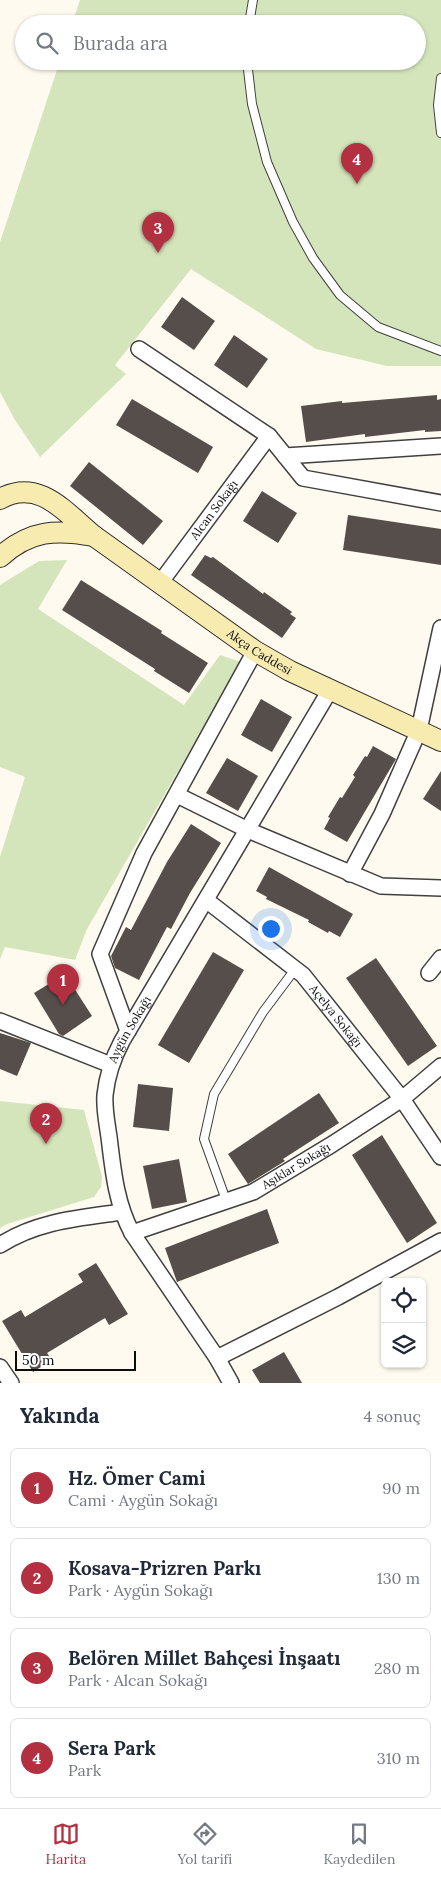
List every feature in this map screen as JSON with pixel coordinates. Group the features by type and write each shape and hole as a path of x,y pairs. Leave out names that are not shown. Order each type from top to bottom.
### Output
{"main road":[{"name":"Akça Caddesi","path":"0,499 20,492 36,492 94,536 255,651 290,671 441,741"},
{"name":"Akça Caddesi","path":"0,557 17,543 34,535 59,531 94,536"}],"street":[{"path":"139,349 269,436 303,478 441,503"},
{"name":"Alcan Sokağı","path":"160,583 269,436"},
{"path":"285,456 441,446"},
{"path":"350,874 382,814 419,730 441,628"},
{"path":"128,1031 100,954 144,853 255,651"},
{"name":"Aygün Sokağı","path":"231,1383 217,1358 132,1233 122,1212 114,1180 105,1104 111,1065 118,1048 330,690"},
{"path":"177,795 248,830 381,886 441,888"},
{"name":"Açelya Sokağı","path":"206,900 296,968 402,1099 441,1157"},
{"path":"429,973 441,958"},
{"path":"0,1021 111,1065"},
{"name":"Aşıklar Sokağı","path":"132,1233 253,1192 402,1099 441,1066"},
{"path":"0,1245 20,1234 49,1223 122,1212"},
{"path":"217,1358 338,1297 441,1241"},
{"path":"0,1367 11,1383"}],"lane":[{"path":"250,15 252,0"},
{"path":"249,70 252,104 267,162 293,222 313,258 340,295 378,327 441,351"},
{"path":"441,78 438,105 441,133"},
{"path":"226,1200 204,1139 214,1094 263,1012 296,968"}],"green space":[{"path":"80,0 441,0 441,366 387,366 316,349 191,269 115,365 126,374 40,457 15,420 0,392 0,242 57,70 426,70 426,15 75,15"},
{"path":"67,560 38,609 184,705 220,655 241,662 87,929 75,960 5,947 0,959 0,857 25,777 0,767 0,585 39,561"},
{"path":"0,1101 84,1110 102,1177 101,1187 94,1197 7,1224 0,1228"}],"building":[{"path":"182,297 215,321 194,350 161,327"},
{"path":"234,335 268,359 247,388 214,365"},
{"path":"437,395 437,400 441,399 441,431 425,432 425,430 365,437 365,434 306,442 301,406 342,401 342,403"},
{"path":"132,399 213,447 198,473 116,425"},
{"path":"89,462 163,521 143,545 70,486"},
{"path":"262,491 297,513 278,543 243,521"},
{"path":"348,515 441,529 441,565 343,550"},
{"path":"205,555 213,557 263,594 264,592 292,612 290,614 296,618 282,638 191,575"},
{"path":"81,580 162,631 161,633 208,663 189,693 62,610"},
{"path":"261,699 292,717 272,752 241,735"},
{"path":"373,746 396,759 347,842 324,829 330,818 328,817 340,797 342,798 355,777 353,775"},
{"path":"227,758 258,776 238,811 206,793"},
{"path":"441,771 441,811 423,799"},
{"path":"191,824 221,843 190,893 171,929 167,927 139,980 115,968 111,956 126,927 131,930 167,862"},
{"path":"269,867 353,914 340,937 329,931 328,933 308,922 309,920 266,899 267,897 256,891"},
{"path":"213,952 244,970 189,1063 158,1045"},
{"path":"376,958 437,1046 408,1066 346,978"},
{"path":"65,974 92,1016 63,1036 59,1034 34,993"},
{"path":"0,1033 31,1043 17,1076 0,1069"},
{"path":"138,1084 173,1088 169,1131 133,1127"},
{"path":"319,1093 339,1123 248,1184 228,1154"},
{"path":"382,1135 437,1223 407,1243 352,1155"},
{"path":"179,1159 187,1202 152,1209 143,1166"},
{"path":"267,1209 279,1243 177,1282 165,1248"},
{"path":"96,1263 128,1314 109,1325 105,1318 47,1353 52,1360 33,1372 2,1321 21,1310 25,1317 83,1282 78,1274"},
{"path":"284,1352 302,1383 260,1383 252,1370"}],"place":[{"name":"Sera Park","path":"357,184"},
{"name":"Belören Millet Bahçesi İnşaatı","path":"158,253"},
{"name":"Hz. Ömer Cami","path":"63,1005"},
{"name":"Kosava-Prizren Parkı","path":"46,1144"}]}
